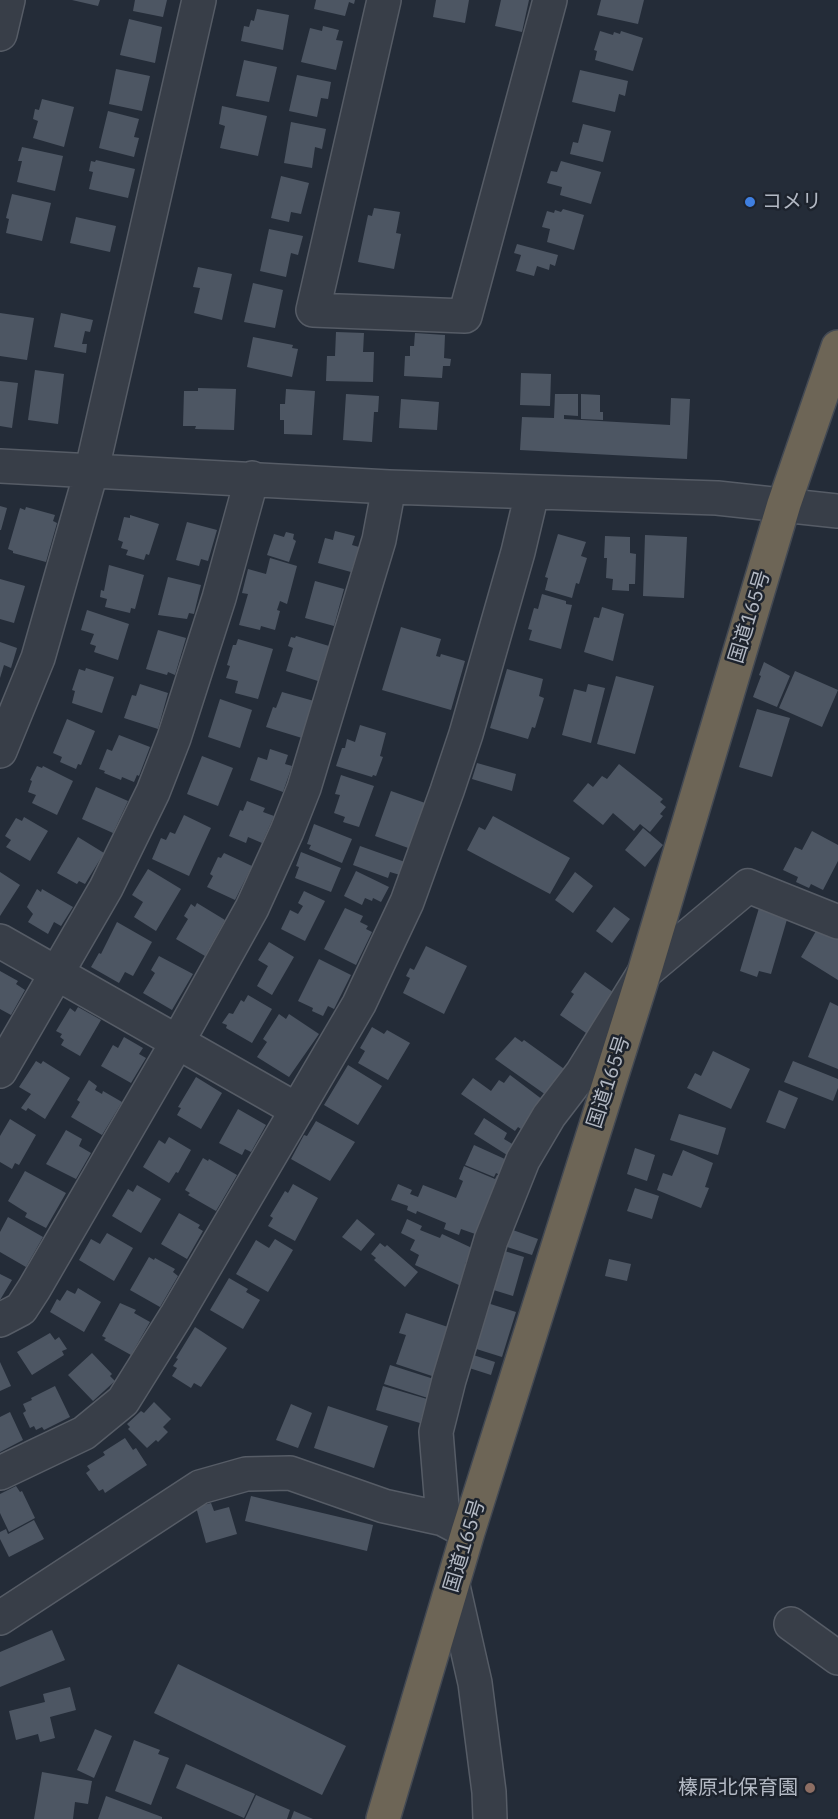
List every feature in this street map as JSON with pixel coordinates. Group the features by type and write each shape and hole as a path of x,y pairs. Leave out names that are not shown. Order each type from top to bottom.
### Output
{"highway":[{"name":"国道165号","path":"383,1819 453,1586 455,1525 644,973 784,504 838,347"}],"street":[{"path":"0,34 8,0"},
{"path":"0,751 38,658 92,469 200,0"},
{"path":"384,0 314,310 465,316 550,0"},
{"path":"0,466 92,469 389,487 717,498 838,511"},
{"path":"0,1071 106,888 134,835 174,738 219,598 252,478"},
{"path":"0,1320 21,1309 28,1299 178,1041 252,908 304,788 379,540 389,487"},
{"path":"0,1473 84,1433 123,1401 177,1316 359,1004 407,902 466,734 518,552 532,493"},
{"path":"0,1618 200,1487 246,1474 290,1473 384,1506 455,1525 436,1432 490,1240 523,1160 549,1116 582,1073 644,973 748,886 838,922"},
{"path":"0,941 297,1110"},
{"path":"453,1586 475,1683 489,1792 490,1819"},
{"path":"791,1624 838,1658"}],"building":[{"path":"72,0 100,0 98,6"},
{"path":"135,0 167,0 163,17 133,11"},
{"path":"316,0 355,0 354,4 349,2 345,16 314,9"},
{"path":"436,0 469,0 465,23 433,17"},
{"path":"501,0 529,0 522,32 495,26"},
{"path":"601,0 644,0 638,24 597,15"},
{"path":"257,9 289,15 283,50 241,41 244,26 249,27 251,20 254,21"},
{"path":"129,19 162,27 155,63 120,55"},
{"path":"323,26 339,30 336,40 343,41 336,70 301,62 310,28 322,31"},
{"path":"600,31 613,35 614,32 620,34 621,31 643,38 633,71 595,60 597,51 594,50"},
{"path":"244,60 277,67 269,102 236,96"},
{"path":"116,69 150,76 142,111 109,104"},
{"path":"580,70 628,81 625,96 619,94 615,112 572,102"},
{"path":"297,75 331,82 328,99 321,98 317,117 289,111"},
{"path":"42,99 74,107 64,147 33,138 38,121 33,119 35,109 39,110"},
{"path":"222,106 267,116 258,156 220,148 225,126 219,124"},
{"path":"108,111 139,119 134,137 139,138 134,157 99,148"},
{"path":"291,122 326,129 322,149 315,147 312,168 284,163"},
{"path":"583,124 611,131 603,162 570,154 573,142 578,143"},
{"path":"22,147 63,156 55,191 17,182 22,161 18,161"},
{"path":"96,160 135,169 128,198 89,189 93,172 89,171 91,161"},
{"path":"561,161 601,172 591,204 560,195 562,187 547,183 551,171 557,172"},
{"path":"281,176 309,183 301,214 291,212 289,222 271,218"},
{"path":"12,194 51,203 42,241 6,233 9,219 6,218"},
{"path":"374,208 400,212 396,233 401,234 394,269 358,262 368,215 372,216"},
{"path":"563,209 584,215 574,250 547,242 550,229 542,227 547,211 554,213 555,210 561,212"},
{"path":"76,217 116,226 110,252 70,243"},
{"path":"269,229 303,236 298,255 291,253 286,277 260,271"},
{"path":"517,244 558,255 555,266 550,264 549,270 537,266 534,276 516,271 521,255 514,253"},
{"path":"198,267 232,274 222,320 194,313 200,288 193,287"},
{"path":"253,283 283,290 275,328 244,322"},
{"path":"0,313 34,318 27,360 0,356"},
{"path":"61,313 93,320 90,332 85,331 82,344 87,344 86,353 54,347"},
{"path":"336,332 364,333 363,352 374,352 373,382 326,381 327,356 335,356"},
{"path":"415,333 445,335 444,358 451,359 450,366 443,366 442,378 404,376 405,356 410,356 410,346 414,346"},
{"path":"253,337 293,345 292,348 298,349 292,377 247,367"},
{"path":"35,370 64,374 58,424 28,420"},
{"path":"521,373 551,374 550,406 520,405"},
{"path":"0,381 18,383 12,428 0,426"},
{"path":"198,388 236,389 234,430 195,429 196,426 183,426 184,391 198,391"},
{"path":"286,389 315,391 312,435 284,434 284,420 280,420 280,404 285,404"},
{"path":"346,394 379,396 378,412 374,412 372,442 343,440"},
{"path":"555,394 578,394 578,416 564,415 564,419 670,425 671,398 690,399 687,459 520,450 522,417 554,418"},
{"path":"581,394 600,395 600,412 603,412 603,420 581,419"},
{"path":"401,399 439,402 437,430 399,428"},
{"path":"0,506 7,508 1,530 0,530"},
{"path":"26,507 55,515 53,521 57,523 46,562 13,553 8,549 20,508 25,510"},
{"path":"130,515 159,524 149,555 146,554 144,560 126,555 128,550 121,548 123,542 118,540 124,517 130,518"},
{"path":"187,522 217,530 208,561 201,559 199,566 176,560"},
{"path":"335,531 355,536 352,545 359,547 351,572 318,563 325,538 333,540"},
{"path":"286,532 294,534 293,539 296,541 289,562 267,555 274,534 284,537"},
{"path":"558,534 586,542 581,556 587,558 572,598 545,590 548,578 545,577"},
{"path":"645,535 687,537 684,598 643,596"},
{"path":"605,536 630,537 630,553 636,554 635,584 629,584 629,591 612,590 613,579 606,578"},
{"path":"270,558 297,566 287,604 280,601 275,630 261,626 260,630 239,625 248,594 242,593 248,569 266,574"},
{"path":"109,565 144,575 135,609 131,608 130,613 105,607 107,599 100,597 101,590 104,591"},
{"path":"168,577 201,585 194,614 189,613 187,619 158,615"},
{"path":"0,579 25,586 14,623 0,619"},
{"path":"315,581 344,589 334,626 305,618"},
{"path":"542,594 572,605 561,649 529,640 532,630 528,629 534,608 538,609"},
{"path":"602,607 624,614 613,661 584,652 594,617 599,618"},
{"path":"87,610 129,624 118,660 94,652 96,646 90,644 94,634 81,630"},
{"path":"401,627 441,639 436,656 440,657 441,654 465,661 451,710 382,690"},
{"path":"158,630 186,638 175,675 146,669"},
{"path":"296,636 329,646 318,681 286,671 293,648 288,646 291,637"},
{"path":"238,639 273,649 258,699 235,693 238,681 226,678 233,645 236,645"},
{"path":"0,642 17,648 11,668 4,665 0,678"},
{"path":"764,662 790,676 777,707 753,697"},
{"path":"86,668 114,677 102,713 72,703 75,691 72,690 79,669 85,671"},
{"path":"507,669 543,679 539,696 544,698 535,728 532,727 528,739 490,728"},
{"path":"795,671 838,690 822,727 779,708"},
{"path":"616,676 654,686 635,754 597,744"},
{"path":"140,684 168,693 158,729 124,718 132,695 136,696"},
{"path":"588,684 605,688 591,743 562,735 574,689 586,692"},
{"path":"282,692 314,701 302,738 266,727 273,707 276,708"},
{"path":"220,699 252,710 240,748 208,737"},
{"path":"757,709 790,718 772,777 739,767"},
{"path":"67,719 95,731 81,765 78,764 76,769 60,762 62,757 53,753"},
{"path":"360,725 386,733 380,756 383,757 376,776 372,777 336,766 347,739 355,742"},
{"path":"119,735 150,747 139,776 137,775 134,782 122,777 121,780 99,769 107,749 112,751"},
{"path":"270,749 288,755 285,764 292,766 283,792 250,780 258,757 267,760"},
{"path":"202,756 233,768 218,806 187,794"},
{"path":"477,763 516,774 512,791 472,779"},
{"path":"619,764 663,799 660,802 666,807 660,814 663,816 650,832 640,824 634,831 613,813 603,825 573,801 588,783 593,787 602,776 607,779"},
{"path":"37,766 42,768 43,766 73,781 57,815 32,803 36,795 28,792 32,781 30,780"},
{"path":"341,775 374,786 359,827 343,822 345,817 334,813 340,795 335,794"},
{"path":"96,787 128,801 113,833 82,819"},
{"path":"391,791 428,804 411,849 375,836"},
{"path":"247,801 265,808 263,812 274,816 262,843 248,837 246,843 229,836 240,810 243,811"},
{"path":"184,815 211,828 189,876 152,859 161,838 166,840 170,832 175,834"},
{"path":"493,816 570,858 550,894 467,850 479,827 485,830"},
{"path":"24,817 48,831 30,861 6,847 11,840 5,836 16,818 22,821"},
{"path":"314,824 352,839 342,863 309,849 311,845 307,844"},
{"path":"643,828 663,845 645,867 625,850"},
{"path":"812,831 838,845 838,861 823,890 811,884 809,888 796,882 798,877 783,870 795,847 802,850"},
{"path":"78,837 104,853 85,884 79,881 77,884 57,873"},
{"path":"360,846 405,862 400,875 390,872 388,878 353,865"},
{"path":"301,852 341,868 331,892 295,878"},
{"path":"224,853 252,866 235,900 207,887 213,876 210,874 218,857 221,858"},
{"path":"148,869 181,889 156,931 134,917 143,902 132,895"},
{"path":"356,871 389,887 381,902 373,898 372,901 365,898 362,905 344,896"},
{"path":"0,872 20,885 0,916"},
{"path":"575,872 593,886 573,913 555,900"},
{"path":"37,889 41,892 42,889 73,907 61,926 54,922 48,934 28,922 33,914 27,907"},
{"path":"304,891 325,901 305,941 281,929 290,910 298,914 303,906 298,903"},
{"path":"197,903 225,920 205,956 176,939 188,919 184,916 191,904 195,907"},
{"path":"614,907 630,919 612,943 596,931"},
{"path":"345,908 363,916 360,922 368,926 366,929 372,932 356,965 324,949"},
{"path":"759,908 788,916 771,974 759,971 757,977 740,971"},
{"path":"117,922 152,942 133,976 125,972 119,983 91,967 99,953 101,954"},
{"path":"820,924 838,934 838,980 801,957"},
{"path":"269,942 294,957 272,995 257,986 268,966 258,960"},
{"path":"426,946 467,966 444,1014 403,993 410,978 406,976 410,968 414,970"},
{"path":"159,956 193,974 172,1010 143,993 155,973 151,970"},
{"path":"319,959 351,975 334,1009 328,1006 323,1016 298,1001"},
{"path":"0,971 18,981 16,984 25,990 11,1015 0,1009"},
{"path":"585,972 617,995 589,1035 560,1015 574,994 571,992"},
{"path":"248,995 272,1009 252,1043 226,1028 227,1025 222,1023 229,1013 233,1014 241,1000 244,1002"},
{"path":"830,1002 838,1006 838,1069 808,1057"},
{"path":"78,1007 101,1020 80,1056 61,1045 64,1040 60,1037 62,1034 56,1031 70,1008 75,1012"},
{"path":"279,1014 286,1019 289,1014 319,1034 289,1077 257,1057 267,1042 263,1039"},
{"path":"372,1027 384,1034 387,1030 410,1043 388,1080 358,1063 365,1051 360,1048"},
{"path":"124,1037 143,1048 139,1054 146,1058 131,1083 101,1066 113,1045 118,1048"},
{"path":"515,1037 522,1042 524,1040 567,1071 546,1095 495,1059"},
{"path":"713,1051 750,1069 731,1109 687,1088 695,1073 701,1076"},
{"path":"36,1061 41,1064 43,1061 70,1078 45,1119 28,1108 26,1111 21,1108 31,1094 19,1087"},
{"path":"793,1061 838,1079 838,1088 833,1101 784,1082"},
{"path":"348,1065 382,1086 358,1125 324,1105"},
{"path":"510,1075 543,1100 521,1129 518,1127 515,1131 461,1094 473,1078 491,1091 499,1080 504,1083"},
{"path":"196,1077 222,1093 201,1129 177,1115 181,1108 178,1107"},
{"path":"89,1080 97,1086 95,1090 102,1094 103,1091 122,1102 102,1135 71,1117 80,1102 77,1100"},
{"path":"779,1090 798,1098 785,1129 766,1122"},
{"path":"238,1109 266,1125 251,1152 245,1149 242,1155 219,1143"},
{"path":"679,1114 726,1128 718,1155 670,1140"},
{"path":"484,1118 507,1133 504,1139 514,1145 507,1155 474,1134"},
{"path":"10,1119 36,1135 19,1165 15,1163 12,1169 0,1162 0,1136"},
{"path":"316,1121 355,1142 330,1181 291,1159 304,1135 307,1136"},
{"path":"66,1130 82,1139 79,1146 91,1153 76,1179 46,1164"},
{"path":"169,1137 191,1150 178,1173 176,1172 169,1183 143,1167 159,1140 165,1144"},
{"path":"474,1145 507,1160 500,1175 496,1173 494,1177 465,1165"},
{"path":"635,1148 655,1155 647,1181 627,1174"},
{"path":"683,1150 713,1163 705,1187 709,1188 701,1208 657,1190 663,1173 672,1176"},
{"path":"203,1158 237,1175 216,1211 188,1195 190,1193 185,1190"},
{"path":"464,1166 495,1179 497,1175 504,1178 478,1235 461,1229 459,1235 444,1229 446,1223 417,1211 416,1214 407,1210 408,1206 391,1200 398,1184 412,1190 410,1194 418,1197 423,1185 456,1198 463,1181 459,1179"},
{"path":"25,1171 66,1193 46,1228 25,1217 27,1213 8,1201"},
{"path":"293,1184 318,1198 295,1241 268,1226 273,1218 270,1216 285,1191 288,1193"},
{"path":"137,1185 161,1199 141,1233 112,1216 128,1189 133,1192"},
{"path":"635,1188 659,1196 652,1219 627,1211"},
{"path":"179,1213 200,1225 198,1228 203,1231 187,1259 161,1244"},
{"path":"8,1217 43,1237 26,1267 0,1252 0,1232"},
{"path":"357,1219 375,1234 361,1251 342,1237"},
{"path":"407,1219 422,1226 420,1230 440,1238 442,1234 472,1248 465,1264 470,1266 461,1286 415,1265 419,1255 410,1250 415,1240 401,1233"},
{"path":"510,1229 538,1239 532,1255 504,1246"},
{"path":"107,1233 133,1248 114,1281 79,1260 91,1239 100,1244"},
{"path":"275,1239 293,1250 268,1292 236,1274 256,1240 269,1248"},
{"path":"380,1243 385,1247 387,1245 418,1272 405,1287 374,1260 376,1258 371,1254"},
{"path":"498,1249 524,1257 513,1296 487,1288"},
{"path":"149,1257 175,1269 173,1272 178,1276 160,1307 130,1290"},
{"path":"609,1259 631,1264 627,1281 605,1276"},
{"path":"0,1274 12,1280 0,1300"},
{"path":"229,1278 248,1289 246,1292 260,1300 243,1329 210,1310"},
{"path":"78,1288 101,1302 84,1332 50,1312 57,1299 60,1301 67,1290 75,1294"},
{"path":"484,1302 516,1312 502,1357 470,1347"},
{"path":"120,1303 136,1310 134,1313 150,1322 131,1355 104,1340 106,1338 102,1336"},
{"path":"406,1313 454,1329 438,1378 396,1364 406,1335 399,1333"},
{"path":"195,1327 227,1348 201,1387 194,1383 191,1388 172,1376 177,1368 173,1366 178,1359 176,1358"},
{"path":"50,1333 55,1340 59,1337 67,1349 62,1351 64,1355 32,1375 17,1352"},
{"path":"92,1353 112,1374 110,1376 115,1381 93,1401 68,1375"},
{"path":"467,1353 495,1362 491,1375 463,1366"},
{"path":"0,1362 11,1386 0,1391"},
{"path":"390,1365 437,1380 431,1399 384,1384"},
{"path":"55,1386 70,1417 44,1430 42,1427 36,1430 34,1426 30,1428 23,1413 26,1411 23,1404"},
{"path":"383,1386 427,1399 420,1423 376,1410"},
{"path":"154,1402 171,1419 163,1427 168,1432 158,1442 156,1440 147,1448 128,1429 130,1427 127,1424 141,1411 144,1413"},
{"path":"291,1404 312,1413 298,1448 276,1440"},
{"path":"328,1406 388,1426 374,1468 314,1448"},
{"path":"10,1412 23,1440 0,1452 0,1417"},
{"path":"125,1438 133,1450 136,1448 147,1465 105,1493 103,1489 99,1491 86,1473 90,1470 87,1466 105,1455 103,1452"},
{"path":"16,1486 20,1492 22,1491 35,1518 9,1532 0,1513 0,1494"},
{"path":"251,1496 373,1525 367,1551 245,1521"},
{"path":"211,1503 214,1511 229,1507 237,1534 206,1543 196,1507"},
{"path":"34,1520 44,1539 9,1557 0,1539 0,1532 6,1529 8,1534"},
{"path":"52,1630 65,1660 0,1687 0,1652"},
{"path":"178,1664 346,1746 322,1795 154,1713"},
{"path":"70,1687 76,1710 50,1717 55,1738 40,1742 38,1734 16,1740 9,1711 45,1702 43,1694"},
{"path":"95,1729 112,1736 94,1778 77,1770"},
{"path":"134,1740 160,1750 158,1754 169,1758 151,1805 115,1791"},
{"path":"186,1764 255,1794 244,1818 176,1788"},
{"path":"42,1772 92,1781 88,1804 75,1802 73,1819 34,1819"},
{"path":"256,1795 290,1810 287,1819 245,1819"},
{"path":"106,1796 162,1817 162,1819 98,1819"},
{"path":"294,1811 313,1819 291,1819"}],"place":[{"name":"コメリ","path":"750,202"},
{"name":"榛原北保育園","path":"810,1788"}]}
